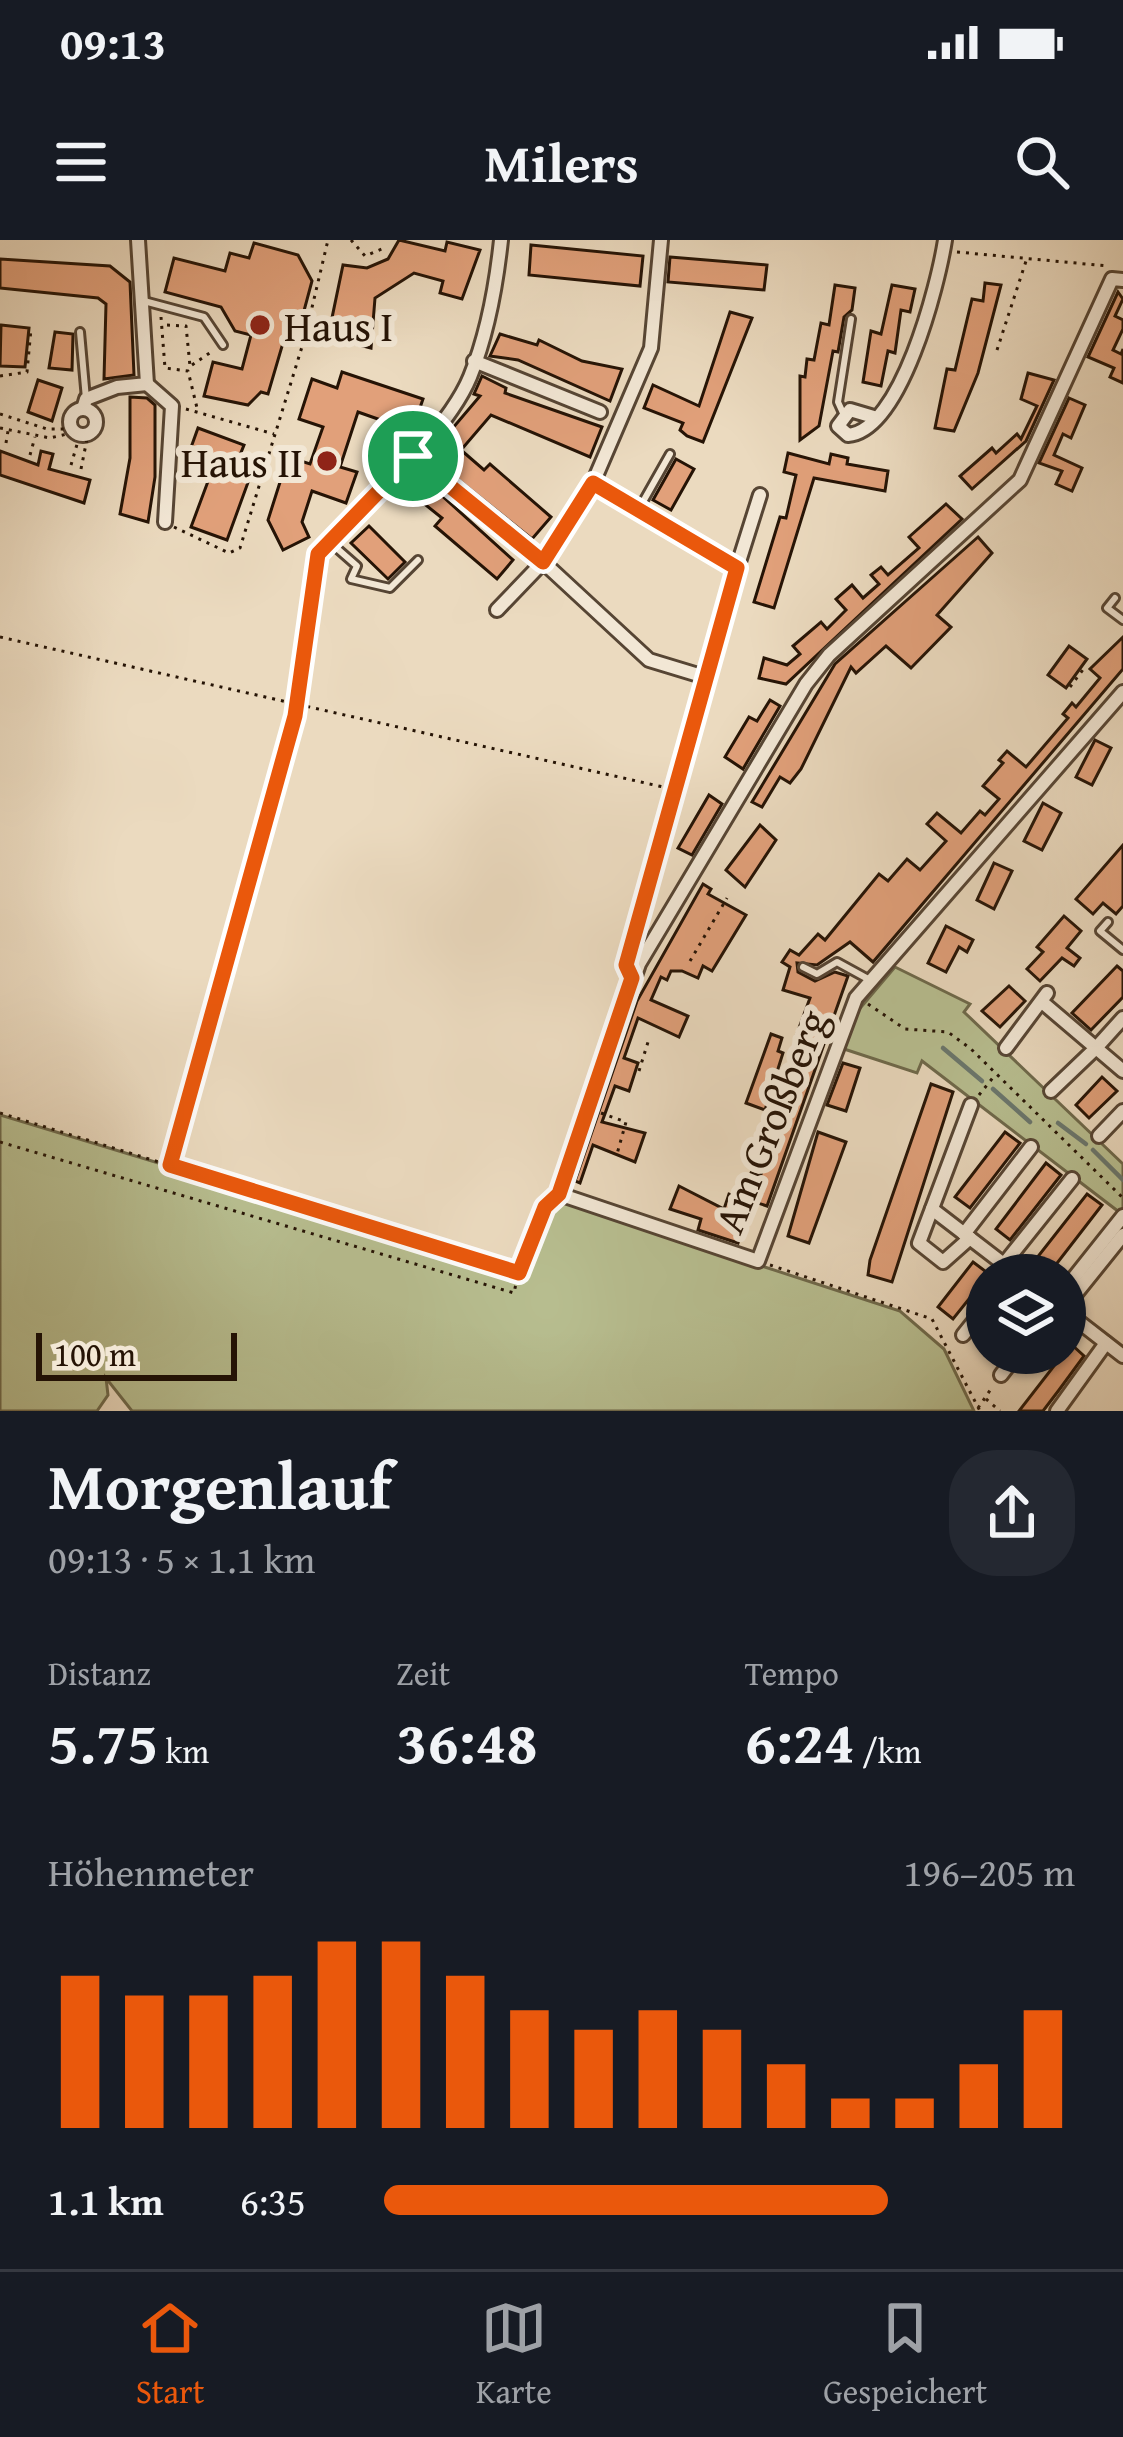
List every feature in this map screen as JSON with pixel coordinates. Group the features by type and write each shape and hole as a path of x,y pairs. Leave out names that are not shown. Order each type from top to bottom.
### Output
{"street":[{"path":"122,240 138,246 150,303 147,384"},
{"path":"318,554 413,456 469,380 495,297 501,240"},
{"path":"497,610 543,562 593,483 651,348 661,240"},
{"path":"877,418 858,410 843,413 838,426 848,435 864,432 877,418 915,349 947,247"},
{"path":"559,1194 632,978 815,671 1020,480 1118,279"},
{"path":"474,361 600,412"},
{"path":"85,404 96,419 79,433 71,418 85,404 117,387 147,384 172,406 166,522"},
{"path":"413,456 512,538"},
{"path":"593,483 737,568"},
{"path":"543,562 650,660 705,677 760,495"},
{"name":"Am Großberg","path":"559,1194 758,1261 856,998 1123,692"},
{"path":"1006,1048 1045,997 1123,1071"},
{"path":"1052,1091 1123,1018"},
{"path":"971,1105 919,1243 943,1262 968,1236 1031,1147"},
{"path":"1099,1136 1123,1111"},
{"path":"1023,1254 1072,1179"},
{"path":"932,1209 991,1254"},
{"path":"1086,1263 1123,1216"},
{"path":"1086,1282 1123,1235"},
{"path":"1086,1326 1122,1354"},
{"path":"963,1335 966,1331"},
{"path":"1057,1411 1106,1343"}],"lane":[{"path":"150,303 204,317 223,345"},
{"path":"843,413 838,402 851,320"},
{"path":"80,332 85,404"},
{"path":"638,510 670,454"},
{"path":"330,542 357,566 351,579 390,588 418,560"},
{"path":"1115,598 1107,608 1123,620"},
{"path":"1108,922 1097,934 1123,950"},
{"path":"803,967 818,974 837,962 871,981"}],"path":[{"path":"166,522 201,544 229,553 239,548 310,319 328,240"},
{"path":"351,240 365,256 384,248"},
{"path":"947,247 1107,265 1118,279"},
{"path":"997,350 1027,256"},
{"path":"150,303 166,325 165,368 189,369 223,345"},
{"path":"310,319 325,322"},
{"path":"166,325 185,326 198,412"},
{"path":"0,376 27,372 31,328"},
{"path":"284,342 302,346"},
{"path":"172,406 274,434"},
{"path":"0,414 79,433"},
{"path":"0,428 35,435 79,433"},
{"path":"6,443 8,429"},
{"path":"71,465 79,433"},
{"path":"79,433 80,469"},
{"path":"30,455 35,435"},
{"path":"170,1165 297,704 318,554"},
{"path":"0,637 672,789"},
{"path":"1070,687 1085,667"},
{"path":"632,978 626,965 705,677"},
{"path":"690,961 727,898"},
{"path":"856,998 905,1029 948,1032 1123,1198"},
{"path":"639,1070 648,1042"},
{"path":"971,1105 997,1074"},
{"path":"775,1085 764,1119 804,1131"},
{"path":"588,1109 626,1122 617,1154"},
{"path":"0,1113 519,1273"},
{"path":"1081,1159 1099,1136"},
{"path":"0,1142 514,1293 545,1207 559,1194"},
{"path":"766,1264 932,1319 979,1409"},
{"path":"979,1409 1001,1375"},
{"path":"985,1398 1000,1411"}],"green space":[{"path":"895,967 970,1004 964,1012 1123,1164 1123,1215 922,1061 917,1073 841,1048 856,1013"},
{"path":"0,1115 518,1272 550,1203 559,1200 900,1311 944,1349 974,1411 132,1411 106,1378 108,1395 97,1411 0,1411"}],"building":[{"path":"399,240 445,251 447,242 480,250 462,299 440,293 443,281 414,273 375,298 371,348 328,337 343,265 367,268 388,259"},
{"name":"Haus I","path":"254,243 298,255 312,281 301,322 290,319 268,394 261,392 248,405 204,396 213,362 242,369 251,335 235,331 221,307 165,292 174,258 225,271 230,253 249,258"},
{"path":"531,245 643,256 640,286 529,275"},
{"path":"670,257 767,265 764,290 668,282"},
{"path":"0,259 110,266 130,282 134,375 104,379 106,304 98,298 0,288"},
{"path":"985,283 1001,285 978,373 954,431 935,428 947,369 955,370 972,299 983,301"},
{"path":"835,285 855,288 852,310 844,317 838,352 833,351 819,426 800,440 800,376 805,377 807,359 814,360 821,323 829,325"},
{"path":"892,285 915,289 910,312 901,310 895,353 888,351 881,386 863,382 871,331 881,334"},
{"path":"1118,292 1123,299 1115,316 1123,320 1123,329 1113,350 1121,354 1123,349 1123,383 1110,377 1114,368 1088,357"},
{"path":"730,312 752,318 703,442 680,430 683,423 644,408 653,385 699,406"},
{"path":"1,325 29,328 25,367 0,366"},
{"path":"55,332 73,334 72,370 49,368"},
{"path":"500,334 537,345 539,340 582,361 622,369 610,401 518,360 490,356"},
{"name":"Haus II","path":"342,372 423,399 412,431 358,412 340,467 357,472 346,503 312,491 302,522 309,537 283,550 268,520 288,457 310,464 323,427 299,419 312,379 337,388"},
{"path":"1028,373 1054,380 1026,441 972,489 960,476 992,448 996,453 1017,434 1021,439 1037,406 1021,399"},
{"path":"482,376 506,388 505,393 602,427 590,457 491,415 461,450 484,470 490,464 551,517 532,539 429,456 480,396 474,394"},
{"path":"38,380 62,388 52,421 28,412"},
{"path":"130,397 147,398 155,405 155,477 148,522 120,514 130,458"},
{"path":"1069,398 1085,405 1071,438 1063,434 1054,455 1082,468 1072,491 1056,484 1062,471 1039,463"},
{"path":"198,428 244,445 238,460 254,466 227,540 191,527 210,476 184,467"},
{"path":"0,451 38,465 41,451 53,454 49,469 90,480 84,503 0,475"},
{"path":"788,453 829,464 831,454 848,458 847,464 888,471 885,491 814,478 774,608 754,602 780,517 786,518 796,475 784,472"},
{"path":"676,459 694,469 671,510 653,500"},
{"path":"419,475 513,560 497,579 435,526 442,518 407,490"},
{"path":"946,504 962,519 786,684 759,678 764,658 787,665 800,654 793,646 821,622 827,629 846,610 836,599 852,585 863,598 879,584 871,575 881,567 888,575 919,548 909,537"},
{"path":"369,526 405,562 388,579 351,543"},
{"path":"978,537 992,553 937,615 951,627 911,668 886,646 856,673 851,667 801,769 790,783 780,777 762,807 752,802 835,664"},
{"path":"1123,637 1123,669 873,962 850,942 817,965 797,963 798,972 815,981 835,972 848,976 767,1206 752,1201 738,1243 698,1230 701,1219 670,1209 679,1186 724,1209 729,1194 742,1198 751,1173 760,1176 756,1190 763,1168 751,1164 757,1148 772,1152 811,1041 796,1036 810,998 783,990 790,967 782,962 790,950 799,955 818,934 825,940 879,874 888,881 907,859 920,870 946,841 927,824 937,813 961,833 980,811 985,815 999,799 983,786 1003,763 999,760 1007,751 1026,767 1068,718 1063,714 1072,703 1076,707 1100,678 1090,669"},
{"path":"1069,646 1087,659 1066,688 1048,675"},
{"path":"770,700 780,706 743,769 725,757 749,717 757,721"},
{"path":"1095,740 1111,748 1092,785 1076,777"},
{"path":"709,795 722,804 692,855 678,848"},
{"path":"1043,803 1061,813 1042,850 1024,841"},
{"path":"760,825 776,840 745,887 726,870"},
{"path":"1123,845 1123,906 1116,914 1103,903 1093,914 1076,899"},
{"path":"994,863 1012,871 994,909 977,900"},
{"path":"703,884 711,889 708,894 746,915 712,971 703,966 698,978 682,971 671,971 667,980 661,977 651,1000 688,1016 679,1037 638,1018 624,1058 638,1063 629,1091 615,1086 602,1122 645,1133 635,1162 593,1145 580,1183 575,1181 637,1001"},
{"path":"1064,916 1081,931 1067,948 1080,958 1074,966 1062,958 1040,981 1027,969 1043,952 1037,947"},
{"path":"946,926 973,940 967,952 959,947 946,972 928,963"},
{"path":"1117,966 1123,971 1123,997 1091,1030 1072,1013"},
{"path":"1009,986 1025,1001 1000,1027 982,1011"},
{"path":"771,1034 782,1038 778,1051 783,1053 765,1110 746,1103"},
{"path":"843,1063 860,1068 846,1111 827,1105"},
{"path":"1102,1077 1117,1091 1089,1118 1076,1105"},
{"path":"931,1084 953,1092 892,1282 868,1275 870,1260"},
{"path":"818,1132 846,1142 809,1243 788,1236"},
{"path":"1005,1132 1020,1143 970,1208 955,1197"},
{"path":"1046,1163 1061,1175 1010,1240 996,1229"},
{"path":"1087,1194 1102,1205 1064,1254 1040,1254"},
{"path":"966,1271 966,1303 953,1319 938,1307"},
{"path":"1048,1374 1071,1374 1043,1411 1019,1411"}],"waterway":[{"path":"943,1048 982,1081"},
{"path":"993,1089 1030,1122"},
{"path":"1058,1123 1086,1144"},
{"path":"1093,1150 1123,1180"}],"place":[{"name":"Haus I","path":"260,325"},
{"name":"Haus II","path":"327,461"}],"route":[{"path":"413,456 543,562 593,483 737,568 626,965 632,978 559,1194 545,1207 519,1273 170,1165 295,716 318,554 413,456"}]}
